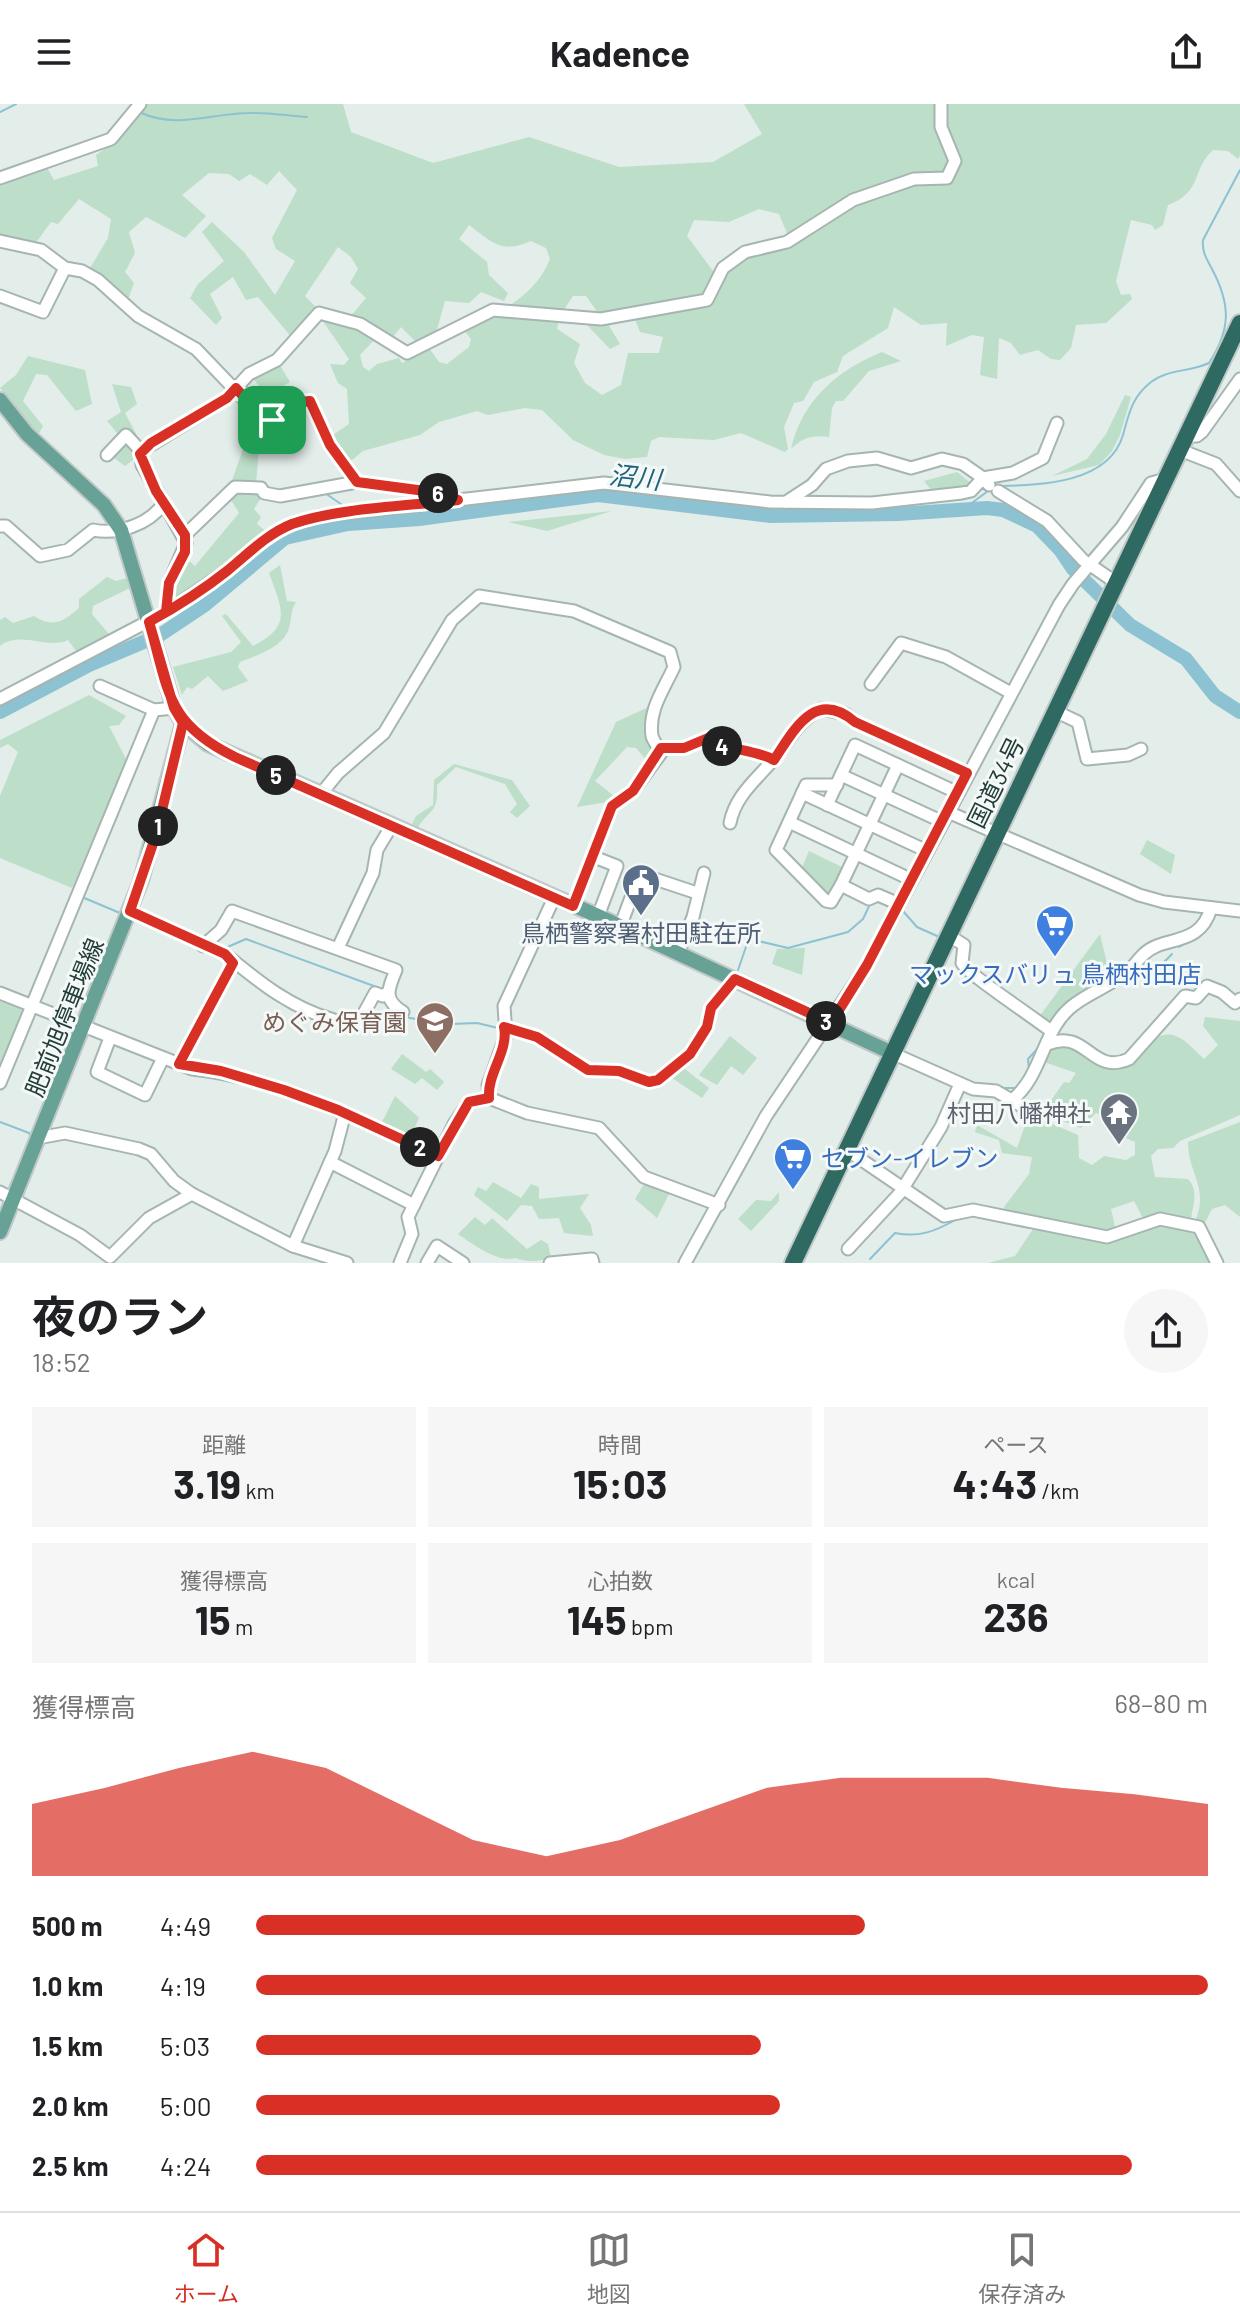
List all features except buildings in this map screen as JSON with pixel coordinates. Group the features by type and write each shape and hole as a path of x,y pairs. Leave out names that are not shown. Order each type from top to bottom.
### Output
{"highway":[{"name":"国道34号","path":"793,1263 1240,323"}],"main road":[{"path":"0,400 27,434 104,505 121,530 174,708 183,723 208,744 598,916 892,1053"},
{"name":"肥前旭停車場線","path":"0,1232 7,1195 38,1138 130,911 156,835 183,723"}],"street":[{"path":"0,178 111,139 140,104"},
{"path":"141,451 227,398 249,374 291,349 319,313 360,324 407,353 493,310 614,319 707,300 723,268 745,252 787,242 853,200 914,179 947,178 955,161 941,127 941,104"},
{"path":"0,241 41,250 65,268 82,271 98,280 138,316 196,349 267,420 300,402 310,401 330,445 357,482"},
{"path":"0,296 43,312 65,268"},
{"path":"1240,379 1202,432 1184,443 1216,464 1240,491"},
{"path":"0,699 166,612 224,573 269,536 320,516 604,483 786,502 872,503 945,497 990,485 1043,458 1057,423"},
{"path":"107,455 126,435 141,451 142,465 185,535 185,552 169,583 166,612"},
{"path":"786,502 812,485 826,469 848,461 877,458 911,468 942,459 963,464 1047,521 1113,588"},
{"path":"685,1263 769,1110 831,1023 899,904 967,773 1073,584 1141,502 1151,483 1166,479"},
{"path":"185,535 235,487 261,488 264,493 280,496 357,482 440,493 458,500"},
{"path":"0,526 6,526 40,556 68,550 93,530 106,533 143,521 164,503"},
{"path":"321,794 338,773 384,733 452,620 479,596 574,611 670,652 674,667 655,704 652,735 661,748"},
{"path":"871,684 901,643 946,657 1011,693"},
{"path":"100,686 154,710 174,708"},
{"path":"730,823 745,790 774,760 800,722 821,709 830,710 967,773"},
{"path":"0,1083 154,710"},
{"path":"1055,711 1078,722 1087,759 1128,755 1141,749"},
{"path":"661,748 684,748 708,738 718,746 745,747 774,760"},
{"path":"827,805 855,745 958,793"},
{"path":"573,906 612,806 633,791 661,748"},
{"path":"898,765 884,795 870,825 841,885 831,902 826,901 793,864 777,854 806,785 839,780 884,795 946,817 998,832 1139,895 1240,911"},
{"path":"802,793 927,851"},
{"path":"789,822 912,880"},
{"path":"338,948 373,873 377,850 392,825"},
{"path":"594,857 617,866 598,916"},
{"path":"678,953 693,917 704,873"},
{"path":"620,927 640,874 697,893"},
{"path":"841,885 869,899 878,895 899,904"},
{"path":"489,1098 488,1085 505,1041 504,1006 554,898"},
{"path":"1012,1100 1026,1086 1048,1044 1051,1031 1073,1005 1127,972 1145,952 1198,929 1207,922 1211,908"},
{"path":"130,911 203,946 225,954 233,963 291,1003 352,1026 358,1024 375,993 383,996 387,993 396,970 232,911 221,930 203,946"},
{"path":"948,935 964,945 962,963 968,973 992,985 1051,1031"},
{"path":"179,1064 233,963"},
{"path":"504,1027 537,1037 588,1070 619,1071 649,1082 658,1080 690,1054 707,1027 711,1008 735,979"},
{"path":"1048,1044 1060,1039 1074,1040 1103,1062 1120,1063 1129,1059 1185,996 1196,998 1207,986 1222,992 1235,1003 1240,999"},
{"path":"0,993 179,1064 221,1071 345,1113 438,1156"},
{"path":"387,993 392,1004 403,1012"},
{"path":"110,1038 97,1072 145,1095 163,1058"},
{"path":"892,1053 973,1089 990,1088 1030,1111"},
{"path":"848,1249 902,1189 941,1127 960,1084"},
{"path":"400,1263 412,1234 408,1217 438,1156 469,1102 489,1098 527,1113 599,1128 644,1177 719,1205"},
{"path":"293,1246 330,1162 345,1113"},
{"path":"38,1138 65,1133 139,1149 151,1154 174,1181 192,1194 293,1246 347,1263"},
{"path":"847,1150 944,1216 973,1210 1107,1237 1160,1219 1192,1223 1204,1236 1217,1263"},
{"path":"330,1162 414,1205"},
{"path":"7,1195 80,1235 109,1260 149,1218 192,1194"},
{"path":"427,1263 437,1246 463,1263"},
{"path":"550,1263 592,1259 593,1263"}],"green space":[{"path":"147,104 343,104 351,132 433,163 529,137 619,167 713,162 762,134 744,104 1240,104 1238,159 1228,151 1213,150 1187,194 1168,205 1163,225 1155,230 1152,225 1131,220 1116,281 1121,295 1130,294 1132,299 1106,323 1076,325 1071,348 1060,360 1051,359 1038,350 1020,355 1011,343 999,338 997,379 980,375 984,337 972,335 946,346 947,323 921,325 894,307 888,328 843,356 837,372 814,382 803,401 794,403 784,427 788,449 785,452 741,433 714,440 659,437 651,441 647,457 625,459 604,455 573,440 542,410 525,408 488,415 477,411 439,422 420,435 363,451 347,464 330,437 349,424 347,389 338,383 330,364 344,365 349,359 320,317 345,323 366,298 350,283 358,269 351,257 338,247 305,296 318,309 293,339 258,297 246,300 233,277 210,294 222,318 216,325 190,298 198,284 224,261 202,232 212,222 244,252 275,295 295,261 276,249 272,238 297,190 279,171 267,185 250,174 239,181 229,174 209,173 182,195 206,216 185,238 146,217 129,232 135,253 125,272 134,283 129,297 122,299 89,270 108,238 111,219 79,199 58,224 51,222 35,244 0,237 0,181 46,166 54,180 98,166 96,155 123,136","holes":["759,209 779,214 789,238 744,247 713,271 687,236 694,220 729,222","469,225 498,245 512,247 531,241 546,248 550,259 535,284 525,293 503,310 464,330 471,339 469,347 447,364 439,362 429,348 402,363 399,358 377,364 369,371 363,367 360,355 377,337 392,338 401,327 417,343 436,333 445,301 469,303 481,292 504,301 508,293 489,275 487,262 459,239","573,296 586,296 596,310 588,326 610,349 620,344 608,324 613,314 632,312 640,332 663,337 659,353 628,353 621,385 602,395 585,383 574,363 580,344 557,329 561,314"]},
{"path":"882,352 901,361 869,371 843,401 836,401 832,408 829,437 808,438 791,449 804,416 824,389 851,368"},
{"path":"28,356 85,370 92,404 76,411 47,375 36,374 23,401 43,426 38,435 0,388 16,375"},
{"path":"278,362 290,382 267,396 251,376"},
{"path":"112,384 131,387 137,404 125,413 142,445 137,457 125,466 110,455 123,440 107,421 121,412"},
{"path":"1125,395 1131,397 1112,451 1099,465 1052,476 1087,459 1106,434"},
{"path":"245,444 259,447 256,484 231,483"},
{"path":"957,472 972,484 932,491 924,481"},
{"path":"239,490 255,491 262,496 254,509 261,517 257,524 268,533 224,570 170,606 171,584 185,558 195,566 239,513 228,495"},
{"path":"612,511 547,531 508,522"},
{"path":"280,565 287,601 296,602 286,635 269,650 240,662 238,667 248,681 223,691 208,676 192,689 187,687 182,695 173,667 231,652 241,642 222,616 226,614 253,646 274,631 281,616 269,573"},
{"path":"107,577 116,581 127,578 130,588 93,606 92,614 113,639 79,655 68,640 51,643 17,640 0,646 0,620 5,617 13,623 34,616 47,622 63,620 79,608 79,599"},
{"path":"89,695 126,716 119,725 109,726 127,761 72,888 0,858 0,796 18,752 8,744 0,748 0,740"},
{"path":"651,706 658,752 650,764 636,748 627,747 595,781 619,800 577,807 616,722"},
{"path":"454,764 512,780 530,806 517,818 510,812 517,804 505,784 456,767 437,785 433,809 418,827 412,824 416,816 433,805 434,780"},
{"path":"1147,840 1175,855 1171,874 1140,854"},
{"path":"809,851 846,869 832,896 827,897 801,870"},
{"path":"1100,934 1111,980 1051,1025 1039,1017"},
{"path":"805,948 802,975 772,964 777,949"},
{"path":"0,998 26,1012 0,1076"},
{"path":"1205,1017 1240,1021 1240,1115 1180,1141 1173,1148 1158,1149 1151,1156 1155,1177 1188,1179 1194,1198 1191,1219 1160,1215 1143,1218 1134,1201 1111,1209 1116,1231 1006,1213 1004,1207 1029,1174 1032,1157 1002,1153 999,1140 975,1132 977,1125 1017,1148 1029,1114 1078,1135 1079,1158 1092,1165 1104,1156 1126,1160 1135,1155 1135,1142 1114,1133 1111,1117 1096,1113 1081,1128 1031,1109 1035,1101 1047,1106 1064,1082 1069,1083 1076,1073 1044,1062 1054,1045 1069,1046 1097,1065 1115,1069 1133,1059 1150,1042 1169,1035 1183,1040 1204,1059 1218,1045 1203,1026"},
{"path":"730,1036 757,1058 743,1075 731,1066 717,1085 699,1075"},
{"path":"402,1054 426,1072 430,1069 444,1082 437,1090 422,1078 415,1084 391,1069"},
{"path":"681,1066 709,1088 702,1098 669,1076"},
{"path":"395,1096 419,1118 409,1140 380,1126"},
{"path":"1240,1122 1240,1217 1225,1205 1212,1209 1204,1225 1196,1221 1200,1193 1188,1142"},
{"path":"646,1181 670,1192 657,1218 635,1199"},
{"path":"493,1182 521,1198 531,1184 539,1187 539,1199 589,1194 580,1208 591,1225 593,1236 564,1233 559,1218 539,1219 532,1206 521,1205 507,1221 474,1195 478,1187 486,1191"},
{"path":"779,1192 779,1201 751,1231 738,1219 756,1200 771,1201"},
{"path":"475,1217 485,1225 492,1218 527,1249 541,1240 548,1244 551,1258 538,1261 508,1259 486,1252 458,1234"},
{"path":"1164,1222 1196,1229 1214,1263 988,1263 1015,1256 1035,1226 1090,1236"}],"waterway":[{"path":"0,112 16,104"},
{"path":"139,112 167,120 250,113 307,117"},
{"path":"1001,486 1054,482 1089,472 1104,463 1115,451 1132,406 1151,382 1209,363 1221,339 1226,317 1223,294 1205,255 1203,240 1240,170"},
{"path":"965,508 988,491"},
{"path":"325,493 348,509"},
{"name":"沼川","path":"0,712 89,665 160,635 205,605 285,538 348,524 419,519 598,495 771,516 898,514 987,508 1003,510 1037,526 1073,569 1130,625 1186,659 1215,696 1240,712"},
{"path":"82,897 120,913"},
{"path":"738,970 747,944 754,940 788,948 848,932 863,919 871,902"},
{"path":"903,911 917,927 937,936"},
{"path":"1179,947 1203,933"},
{"path":"223,949 246,939 382,989"},
{"path":"1141,965 1151,968 1158,966 1172,954"},
{"path":"957,963 968,980 976,984"},
{"path":"404,1017 446,1024"},
{"path":"451,1024 477,1023 498,1028"},
{"path":"1029,1071 1028,1059 1040,1046"},
{"path":"1004,1088 1016,1088"},
{"path":"0,1122 29,1133 31,1138"},
{"path":"976,1217 1030,1228"},
{"path":"870,1259 895,1233 912,1235 927,1232 957,1219"}],"place":[{"name":"鳥栖警察署村田駐在所","path":"641,917"},
{"name":"マックスバリュ 鳥栖村田店","path":"1055,958"},
{"name":"めぐみ保育園","path":"435,1055"},
{"name":"村田八幡神社","path":"1119,1146"},
{"name":"セブン-イレブン","path":"793,1191"}],"route":[{"path":"272,420 262,418 236,388 227,398 151,443 140,454 142,465 156,491 185,535 185,552 169,583 166,612 149,622 174,708 183,723 156,835 130,911 225,954 233,963 179,1064 192,1069 221,1071 284,1090 338,1110 438,1156 461,1111 469,1102 483,1102 489,1098 488,1085 505,1041 504,1027 537,1037 588,1070 619,1071 649,1082 658,1080 690,1054 707,1027 715,1001 735,979 831,1023 867,965 967,773 855,722 846,714 821,709 810,715 800,722 774,760 745,747 718,746 708,738 684,748 661,748 661,753 633,791 612,806 573,906 235,757 208,744 183,723 174,708 157,650 149,622 166,612 224,573 269,536 291,525 320,516 458,500 440,493 379,488 357,482 330,445 310,401 300,402 272,420"}]}
